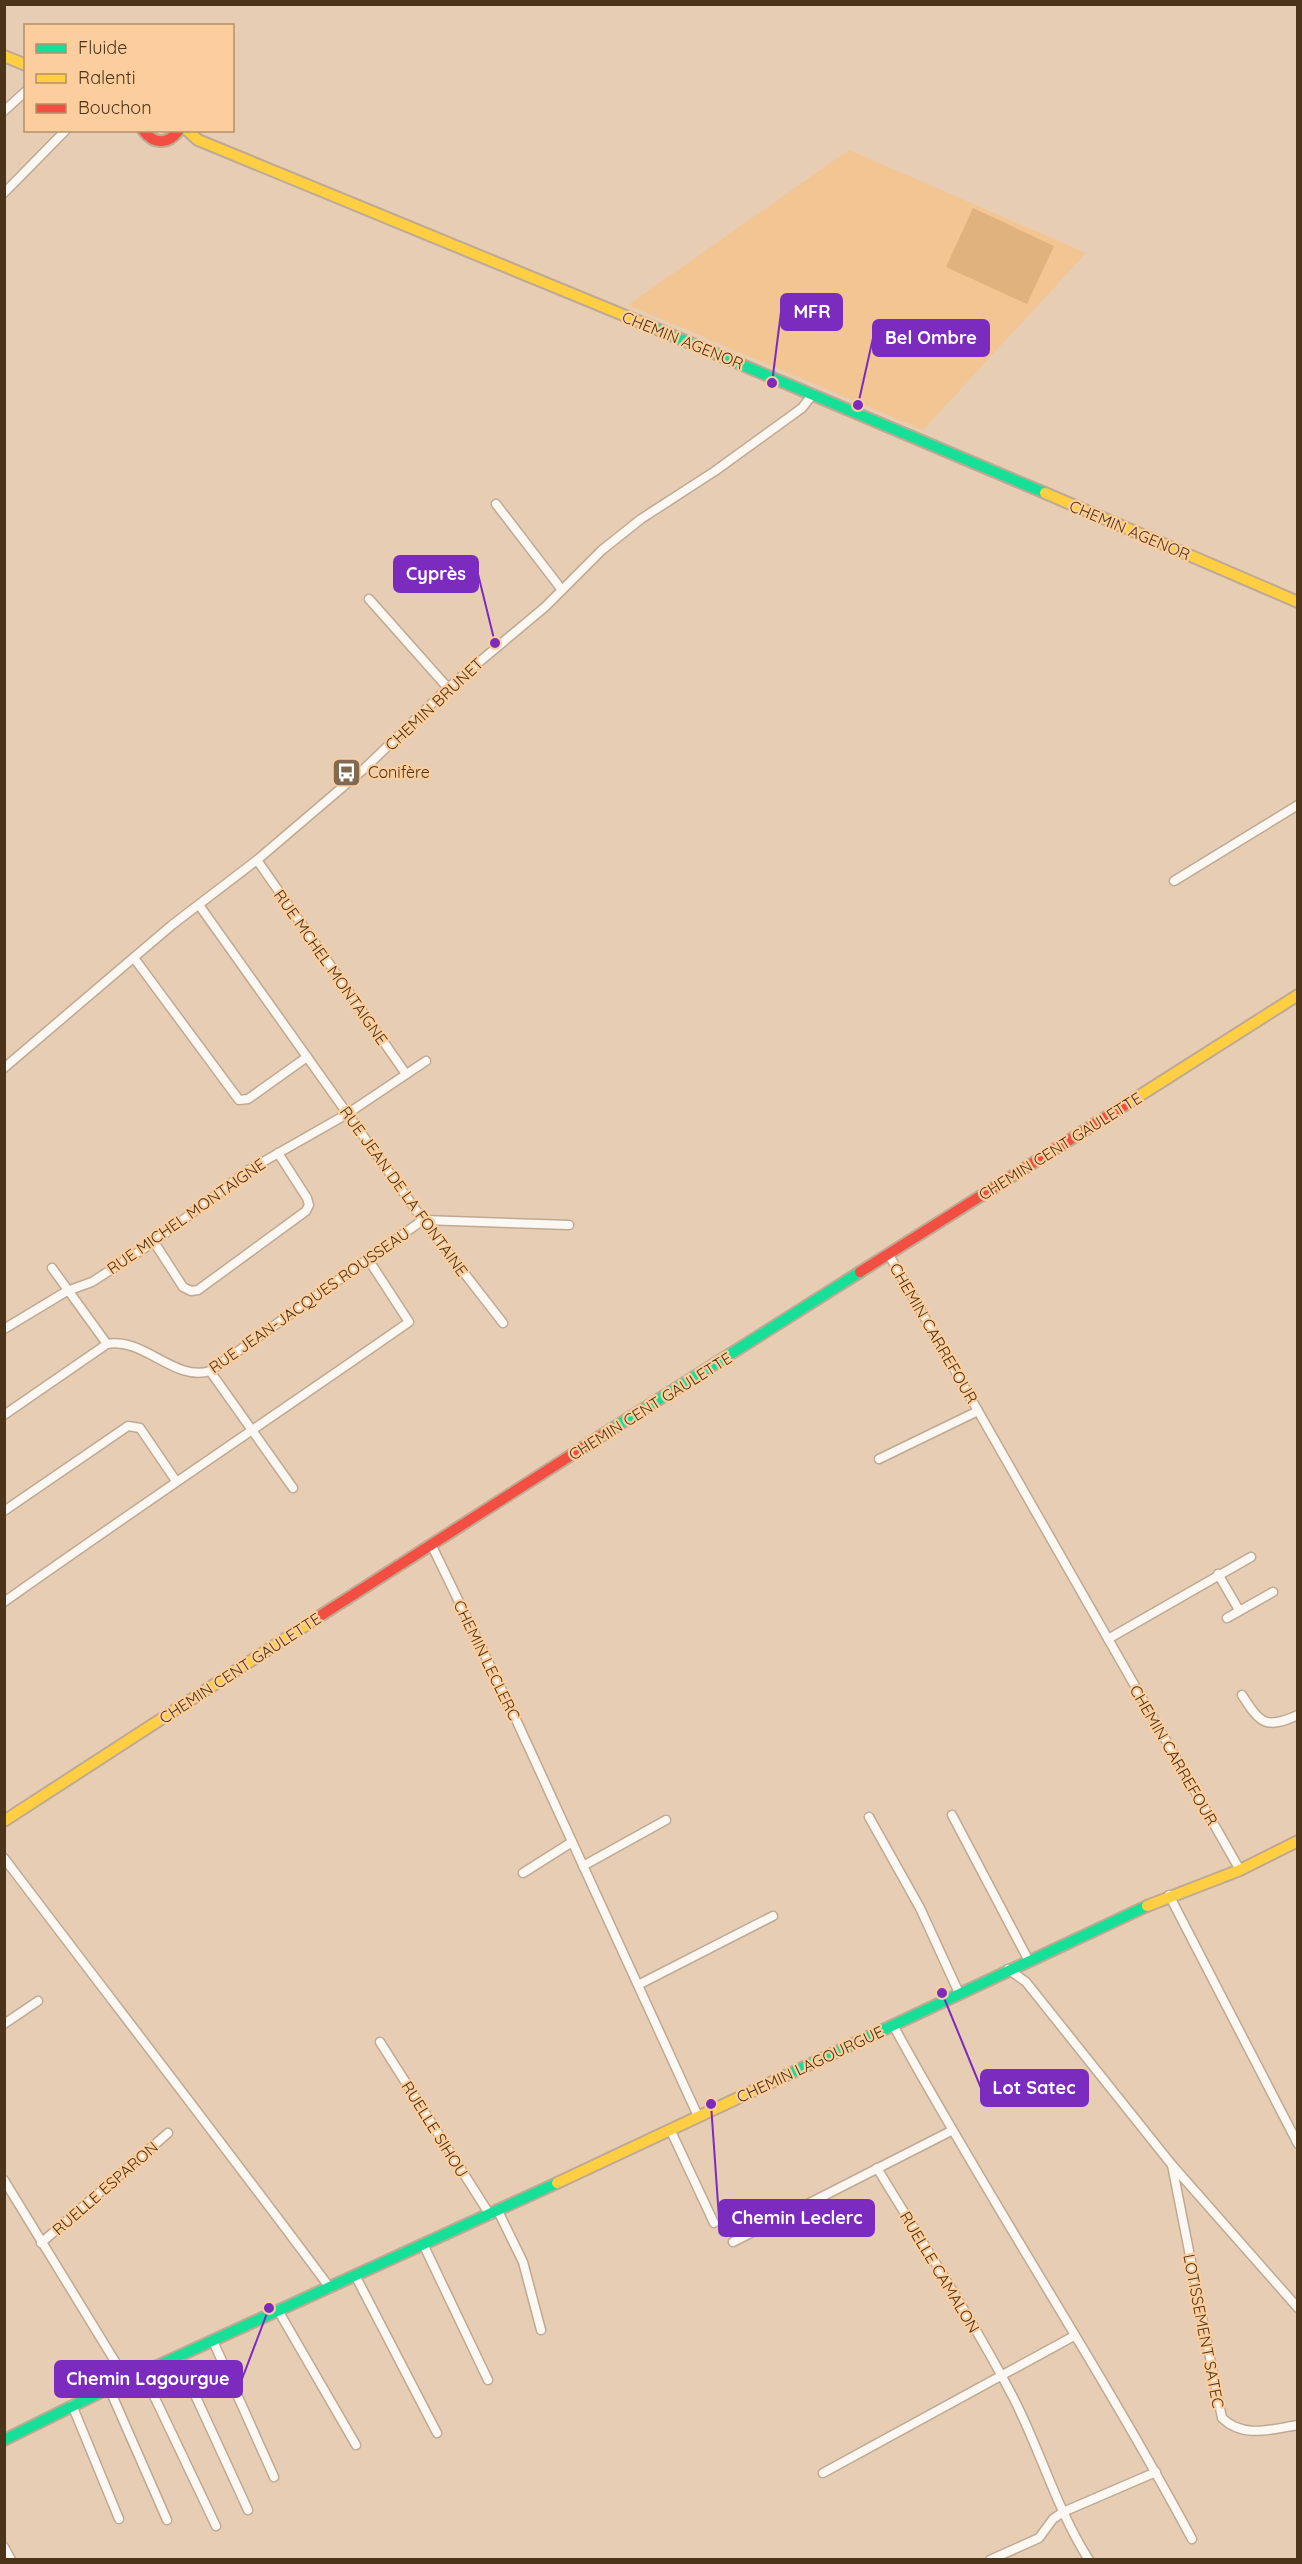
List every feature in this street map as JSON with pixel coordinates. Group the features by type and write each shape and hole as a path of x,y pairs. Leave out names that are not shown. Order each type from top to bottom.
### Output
{"street":[{"path":"4,56 24,64"},
{"path":"4,111 24,93"},
{"path":"4,193 64,132"},
{"name":"CHEMIN AGENOR","path":"144,132 148,138 157,143 176,135 198,140 813,394 1298,602"},
{"name":"CHEMIN AGENOR","path":"189,132 198,140"},
{"name":"CHEMIN BRUNET","path":"4,1068 365,768 448,688 562,590 602,550 641,519 715,471 802,408 813,394"},
{"path":"496,504 562,590"},
{"path":"369,599 448,688"},
{"path":"1174,880 1298,805"},
{"name":"RUE MCHEL MONTAIGNE","path":"257,860 406,1074"},
{"name":"RUE JEAN DE LA FONTAINE","path":"199,905 423,1221 503,1323"},
{"path":"134,958 239,1100 248,1099 307,1057"},
{"name":"CHEMIN CENT GAULETTE","path":"4,1821 431,1544 1298,995"},
{"name":"RUE MICHEL MONTAIGNE","path":"4,1329 67,1291 92,1282 154,1242 247,1171 347,1114 426,1061"},
{"path":"154,1242 183,1287 191,1291 198,1290 306,1211 309,1205 307,1198 278,1153"},
{"name":"RUE JEAN-JACQUES ROUSSEAU","path":"107,1344 128,1344 190,1373 210,1371 423,1221 569,1224"},
{"name":"CHEMIN CARREFOUR","path":"889,1255 1240,1870"},
{"path":"4,1602 176,1480 253,1431 409,1322 368,1259"},
{"path":"4,1415 107,1344 52,1268"},
{"path":"210,1371 293,1488"},
{"name":"CHEMIN CARREFOUR","path":"879,1459 978,1411"},
{"path":"4,1511 128,1426 140,1428 176,1480"},
{"name":"CHEMIN LECLERC","path":"431,1544 584,1866 698,2116"},
{"path":"1108,1639 1251,1557"},
{"path":"1218,1575 1239,1610"},
{"path":"1227,1618 1273,1592"},
{"path":"1242,1695 1257,1719 1263,1722 1282,1722 1298,1714"},
{"path":"952,1815 1029,1961"},
{"path":"869,1817 920,1908 959,1993"},
{"path":"584,1866 666,1820"},
{"name":"CHEMIN LAGOURGUE","path":"4,2440 72,2405 424,2246 1008,1969 1168,1895 1240,1870 1298,1841"},
{"path":"524,1873 572,1842"},
{"path":"4,1858 141,2040 212,2128 330,2288"},
{"path":"1168,1895 1298,2144"},
{"path":"638,1985 773,1916"},
{"name":"LOTISSEMENT SATEC","path":"1008,1969 1026,1982 1172,2165 1298,2308"},
{"path":"4,2024 38,2001"},
{"path":"893,2025 951,2131 1156,2472 1192,2539"},
{"name":"RUELLE SIHOU","path":"380,2042 494,2213"},
{"path":"670,2128 714,2223"},
{"path":"733,2242 951,2131"},
{"name":"RUELLE ESPARON","path":"41,2242 168,2133"},
{"name":"LOTISSEMENT SATEC","path":"1172,2165 1222,2418 1231,2426 1250,2432 1298,2426"},
{"name":"RUELLE CAMALON","path":"877,2168 1002,2376 1033,2436 1070,2530 1089,2559"},
{"name":"RUELLE ESPARON","path":"4,2180 127,2381"},
{"path":"494,2213 523,2262 541,2330"},
{"path":"424,2246 488,2380"},
{"path":"356,2277 436,2433"},
{"path":"279,2312 356,2445"},
{"path":"823,2473 1074,2336"},
{"path":"213,2341 274,2477"},
{"path":"178,2358 248,2510"},
{"path":"143,2373 216,2526"},
{"path":"110,2388 167,2520"},
{"path":"72,2405 119,2518"},
{"path":"990,2559 1039,2538 1053,2519 1063,2512 1156,2472"},
{"path":"4,2547 11,2559"}],"shaded area":[{"path":"849,150 1086,253 923,430 628,305"},
{"path":"973,208 1054,246 1027,304 946,267"}],"traffic: fast":[{"path":"650,326 1045,493"},
{"path":"604,1434 860,1272"},
{"path":"785,2076 1147,1906"},
{"path":"4,2440 109,2388 557,2183"}],"traffic: slow":[{"path":"4,56 24,64"},
{"path":"189,132 198,140 650,326"},
{"path":"1045,493 1298,602"},
{"path":"1125,1105 1298,995"},
{"path":"4,1821 320,1616"},
{"path":"1147,1906 1240,1870 1298,1841"},
{"path":"557,2183 785,2076"}],"traffic: jam":[{"path":"145,132 156,141 166,141 177,132"},
{"path":"860,1272 1125,1105"},
{"path":"320,1616 604,1434"}],"place":[{"name":"MFR","path":"772,383"},
{"name":"Bel Ombre","path":"858,405"},
{"name":"Cyprès","path":"495,643"},
{"name":"Conifère","path":"347,772"},
{"name":"Lot Satec","path":"942,1993"},
{"name":"Chemin Leclerc","path":"711,2104"},
{"name":"Chemin Lagourgue","path":"269,2308"}]}
